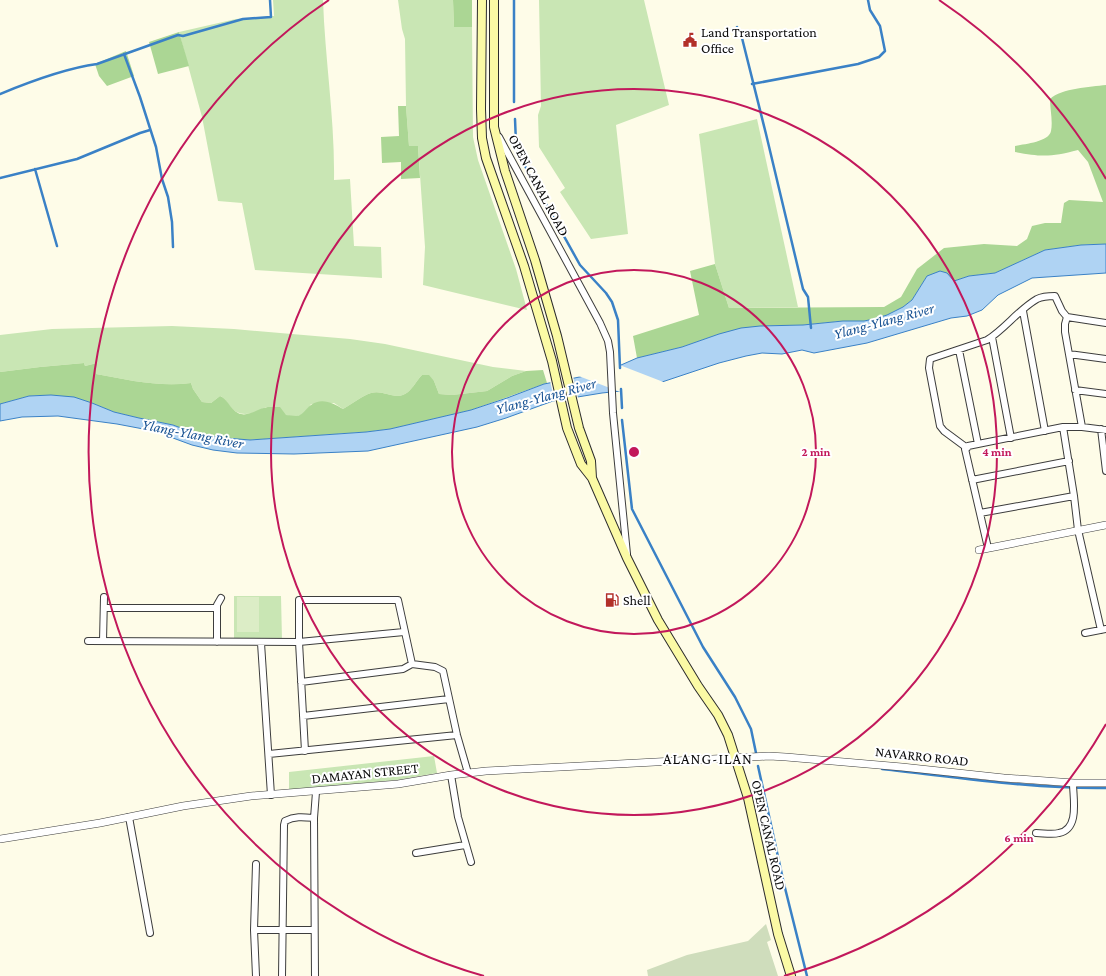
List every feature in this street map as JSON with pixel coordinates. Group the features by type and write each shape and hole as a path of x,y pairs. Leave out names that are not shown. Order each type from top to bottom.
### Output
{"main road":[{"name":"OPEN CANAL ROAD","path":"482,0 481,109 482,138 486,158 524,266 552,361 563,412 572,441 581,464 592,478 627,558 658,620 724,724 736,758 749,804 778,934 791,976"},
{"path":"494,0 494,127"},
{"name":"OPEN CANAL ROAD","path":"494,127 503,166 535,260 564,359 579,428 591,461 592,478"}],"street":[{"name":"OPEN CANAL ROAD","path":"494,127 600,323 608,341 615,437 627,558"},
{"path":"967,448 944,431 940,426 929,368 930,360 992,337 1038,299 1056,296 1062,311 1068,317 1106,323"},
{"path":"1023,311 1045,431"},
{"path":"1068,317 1065,324 1065,332 1082,427"},
{"path":"992,337 1011,438"},
{"path":"959,350 978,444"},
{"path":"1068,354 1106,359"},
{"path":"1075,390 1106,394"},
{"path":"1063,427 1078,530 1103,630 1085,633"},
{"path":"988,548 965,452 968,446 1063,427 1082,427 1103,430 1106,471"},
{"path":"972,480 1069,461"},
{"path":"980,513 1074,496"},
{"path":"979,550 1106,525"},
{"path":"103,641 104,597"},
{"path":"216,642 217,608 221,598"},
{"path":"305,751 299,642 299,600 398,600 412,664"},
{"path":"104,608 217,608"},
{"path":"88,641 299,642 404,632"},
{"path":"261,643 271,795"},
{"path":"301,682 403,669 412,664 435,667 443,672 457,735 468,773"},
{"path":"303,716 449,699"},
{"path":"269,754 457,735"},
{"name":"NAVARRO ROAD","path":"736,758 786,757 1004,778 1073,787 1106,783"},
{"name":"DAMAYAN STREET","path":"0,839 184,806 250,796 316,792 398,784 468,773 736,758"},
{"path":"451,775 455,804 471,862"},
{"path":"1036,833 1059,834 1069,828 1073,820 1073,787"},
{"path":"315,976 314,818 316,792"},
{"path":"129,817 150,933"},
{"path":"282,976 285,821 296,817 314,818"},
{"path":"416,853 466,845"},
{"path":"256,864 254,930 256,976"},
{"path":"254,930 314,930"}],"green space":[{"path":"273,0 323,0 333,135 334,180 350,179 354,246 381,247 382,278 255,270 242,203 218,201 202,117 179,32 236,19 274,16"},
{"path":"398,0 453,0 454,27 472,27 473,137 478,160 516,269 527,310 423,285 425,247 418,146 409,146 406,106 405,39"},
{"path":"453,0 472,0 472,27 454,27"},
{"path":"539,0 644,0 669,105 616,125 628,234 591,239 560,192 565,188 539,147 538,115 541,106"},
{"path":"179,32 189,66 158,74 149,42"},
{"path":"126,51 134,76 107,86 99,76 95,64"},
{"path":"1106,85 1106,244 1081,245 1045,250 995,273 969,276 954,281 947,274 927,276 912,300 903,307 887,315 874,319 803,325 760,326 719,334 682,347 637,358 633,336 699,315 690,271 715,264 729,308 884,307 901,297 917,269 944,248 984,244 1017,246 1027,239 1032,226 1045,223 1061,223 1064,203 1069,200 1103,202 1088,162 1078,150 1053,155 1032,155 1015,152 1015,146 1036,142 1046,138 1049,135 1052,123 1050,99 1055,95 1069,90"},
{"path":"398,106 406,106 409,146 418,146 420,178 401,179 401,162 382,163 381,137 399,136"},
{"path":"757,119 798,307 729,308 715,264 699,134"},
{"path":"172,326 234,329 350,339 385,344 493,367 526,371 512,376 487,391 452,395 439,394 434,381 422,375 410,390 403,395 394,396 376,392 371,393 343,409 334,403 311,404 303,414 299,416 284,415 266,407 256,412 242,414 233,409 220,396 211,403 202,402 193,389 191,383 167,384 132,381 96,374 97,363 85,366 84,363 0,372 0,335 52,329"},
{"path":"84,363 85,366 97,363 96,374 144,382 167,384 191,383 193,389 202,402 211,403 220,396 225,399 235,411 242,414 249,414 268,407 280,407 286,415 298,416 319,401 332,403 343,409 371,393 376,392 394,396 403,395 410,390 422,375 429,375 434,381 439,394 452,395 487,391 512,376 526,371 543,370 547,383 471,410 390,429 250,440 197,434 173,425 114,412 92,403 51,395 29,396 0,404 0,372"},
{"path":"234,596 281,596 282,640 234,640"},
{"path":"237,597 259,597 259,632 237,632"},
{"path":"434,756 437,773 397,780 289,790 289,772"},
{"path":"766,924 771,940 767,942 778,976 648,976 647,970 687,955 748,941"}],"water":[{"name":"Ylang-Ylang River","path":"1106,244 1106,273 1032,278 998,295 982,310 967,316 951,318 867,343 814,353 802,350 782,354 762,353 746,356 719,363 659,383 630,390 553,401 477,427 368,451 294,454 237,453 213,450 192,445 154,431 117,424 58,416 22,417 0,421 0,404 29,396 51,395 74,397 114,412 173,425 197,434 226,438 250,440 390,429 471,410 544,384 605,372 637,358 682,347 741,328 864,321 874,319 887,315 903,307 912,300 927,276 940,271 947,273 954,281 969,276 995,273 1045,250 1081,245"}],"pier":[{"path":"617,364 666,383 623,393 576,375 604,370"},
{"path":"573,376 578,398 555,402 550,381"}],"waterway":[{"path":"0,94 61,72 97,64 178,35 183,36 243,19 271,17 270,0"},
{"path":"514,0 514,102"},
{"path":"752,84 858,64 879,57 885,51 880,26 870,10 868,0"},
{"path":"737,27 741,34 803,289 808,297 811,328"},
{"path":"124,54 156,147 162,179 168,197 172,222 173,247"},
{"path":"515,119 516,143 521,159 580,265 606,293 612,302 618,320 620,368"},
{"path":"0,178 77,159 150,130"},
{"path":"35,169 57,246"},
{"path":"621,389 622,408"},
{"path":"622,420 632,509 703,647 735,697 751,729 756,753"},
{"path":"758,766 784,884 807,976"},
{"path":"882,769 1022,785 1106,788"}],"place":[{"name":"Land Transportation Office","path":"690,40"},
{"name":"Shell","path":"612,600"}],"district":[{"name":"ALANG-ILAN","path":"708,759"}]}
